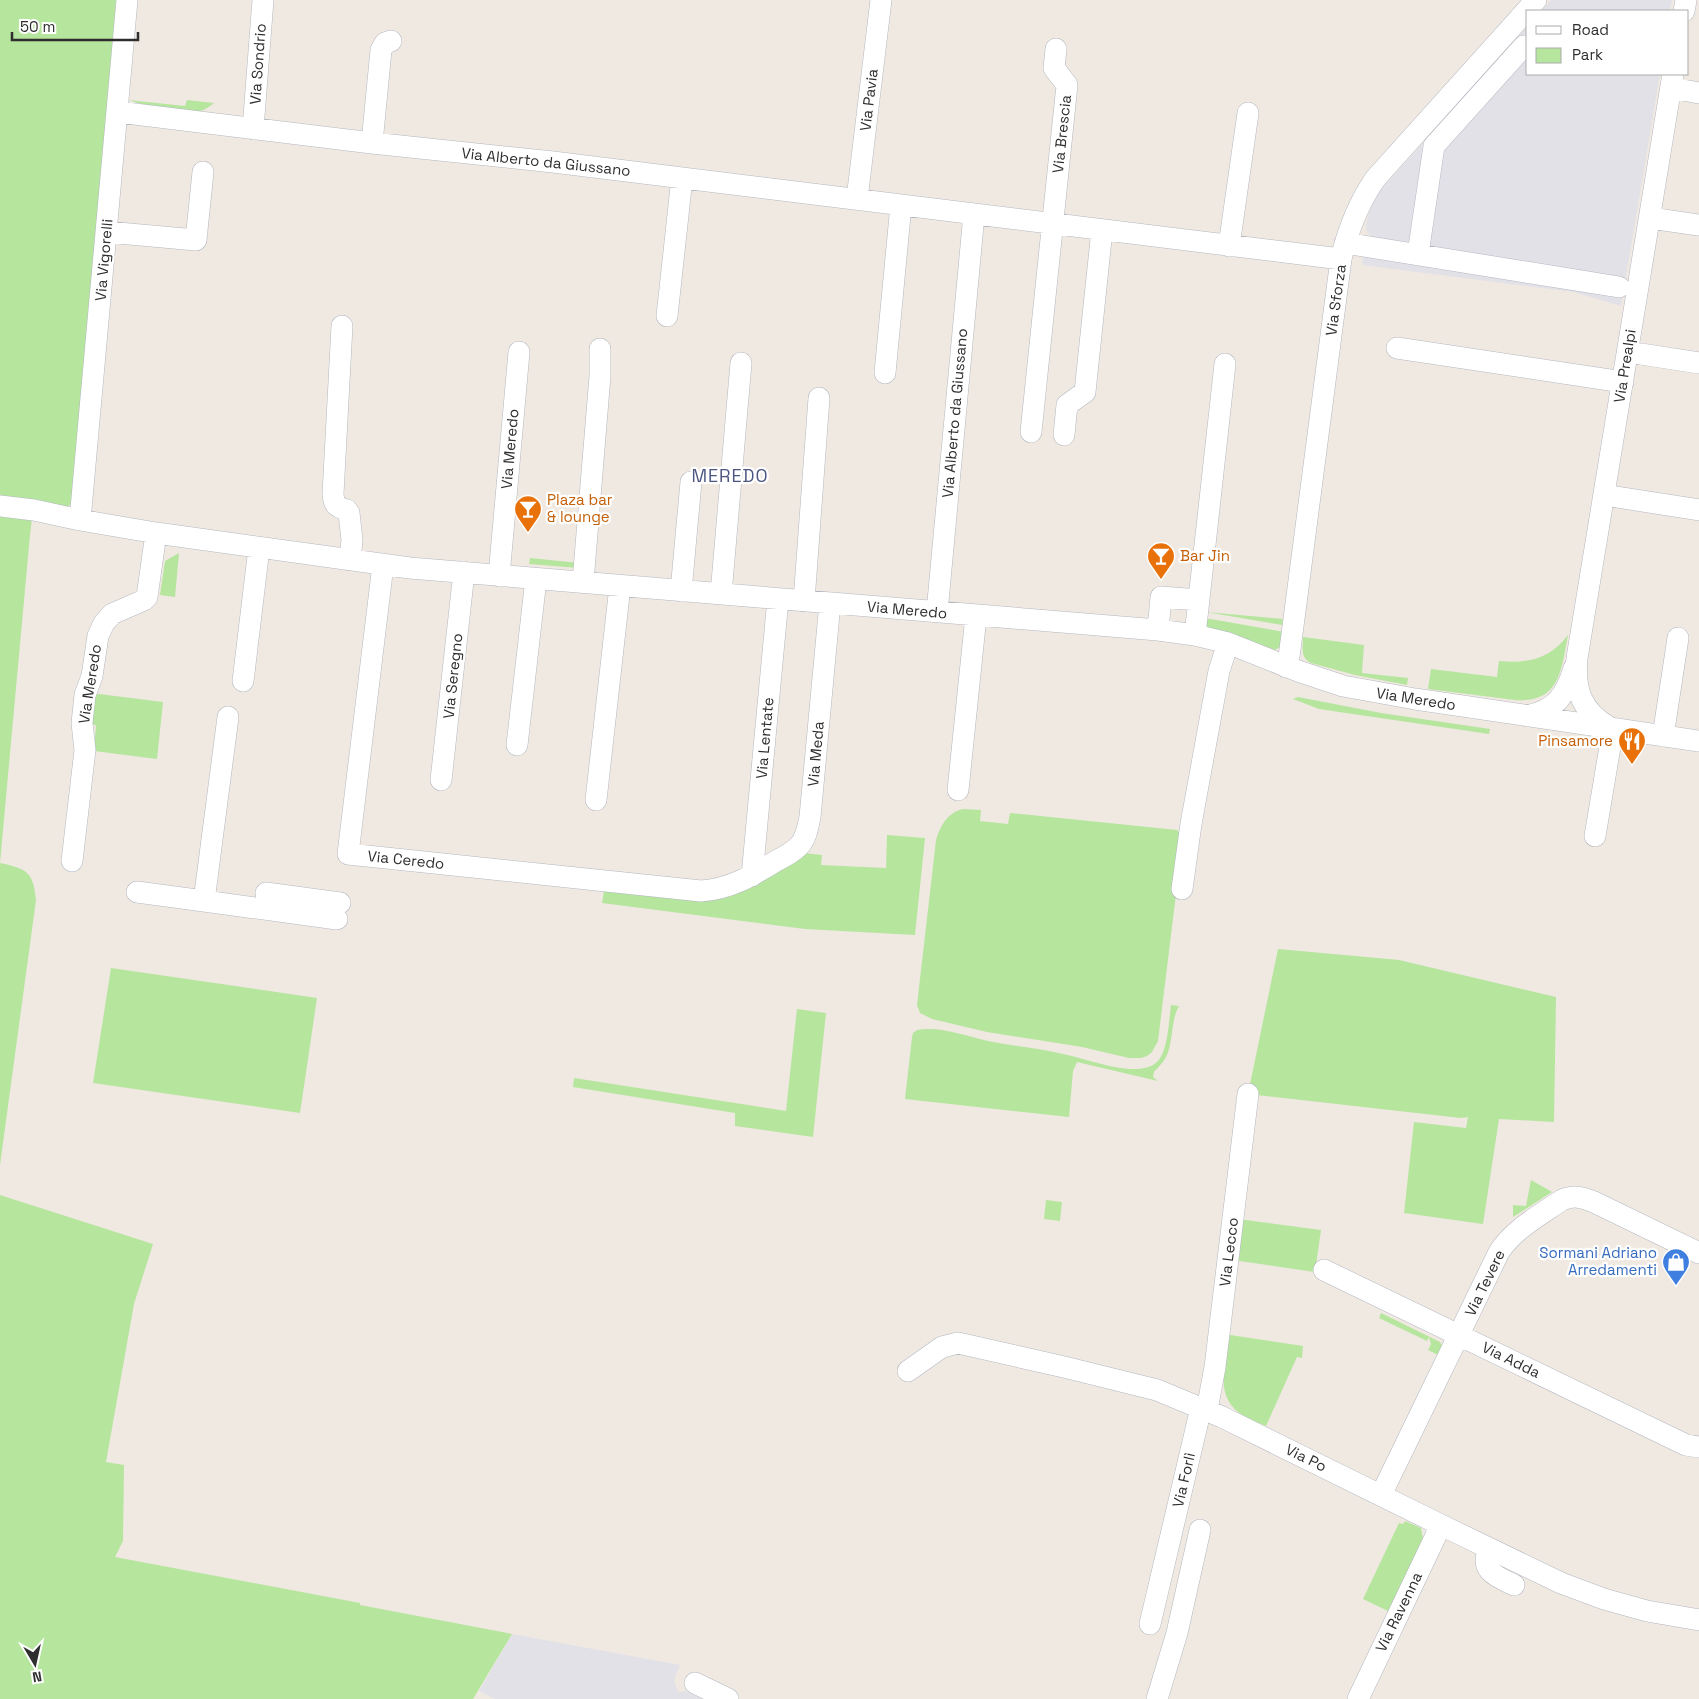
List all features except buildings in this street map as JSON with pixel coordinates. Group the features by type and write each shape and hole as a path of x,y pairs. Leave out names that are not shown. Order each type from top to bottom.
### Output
{"street":[{"name":"Via Vigorelli","path":"80,520 127,0"},
{"name":"Via Sondrio","path":"253,129 263,0"},
{"name":"Via Pavia","path":"856,199 881,0"},
{"name":"Via Sforza","path":"1527,10 1536,0"},
{"name":"Via Sforza","path":"1286,666 1289,657 1343,251 1356,212 1375,179 1526,11"},
{"path":"372,143 381,50 385,43 391,41"},
{"path":"1418,254 1434,146 1526,46"},
{"name":"Via Brescia","path":"1031,432 1067,85 1054,68 1056,49"},
{"path":"1672,81 1699,92"},
{"name":"Via Prealpi","path":"1612,729 1590,714 1583,702 1578,691 1577,658 1672,81"},
{"name":"Via Alberto da Giussano","path":"118,112 372,143 553,162 1229,246 1418,254 1619,287"},
{"path":"1229,246 1248,113"},
{"path":"107,232 196,240 203,172"},
{"path":"667,316 682,178"},
{"path":"885,373 901,205"},
{"name":"Via Alberto da Giussano","path":"937,612 974,214"},
{"path":"1650,218 1699,225"},
{"path":"1064,435 1067,406 1085,392 1102,230"},
{"path":"342,326 333,494 334,504 347,510 349,513 352,540 350,560"},
{"path":"1397,348 1623,382"},
{"path":"582,582 600,376 600,349"},
{"name":"Via Meredo","path":"499,576 519,352"},
{"path":"1628,352 1699,363"},
{"path":"721,594 741,363"},
{"path":"1194,634 1225,364"},
{"path":"804,601 819,398"},
{"path":"681,590 691,482"},
{"path":"1604,495 1699,510"},
{"name":"Via Meredo","path":"0,506 34,510 156,533 383,565 1194,634 1228,643 1312,677 1343,686 1394,696 1699,741"},
{"name":"Via Meredo","path":"72,861 85,750 82,724 85,695 92,676 98,636 104,623 112,614 147,597 156,533"},
{"path":"243,681 260,548"},
{"name":"Via Ceredo","path":"383,565 348,854 701,891 728,886 752,876"},
{"name":"Via Seregno","path":"441,780 464,572"},
{"path":"517,746 536,579"},
{"path":"596,800 620,586"},
{"path":"1158,630 1161,597 1199,600"},
{"name":"Via Lentate","path":"752,876 778,599"},
{"name":"Via Meda","path":"752,876 799,846 808,828 830,603"},
{"path":"958,790 976,616"},
{"path":"1662,736 1678,638"},
{"path":"1182,889 1191,824 1219,671 1228,643"},
{"name":"Via Prealpi","path":"1527,716 1546,711 1560,698 1566,689 1577,658"},
{"path":"204,901 228,717"},
{"path":"1595,836 1612,729"},
{"path":"137,892 204,901 339,911 266,893"},
{"name":"Via Lecco","path":"1204,1409 1216,1367 1248,1094"},
{"name":"Via Tevere","path":"1382,1495 1459,1335 1506,1242 1514,1233 1569,1197 1577,1196 1594,1202 1699,1253"},
{"name":"Via Adda","path":"1324,1270 1686,1445 1699,1447"},
{"name":"Via Po","path":"908,1372 942,1347 958,1343 1157,1390 1204,1409 1562,1583 1604,1599 1647,1611 1699,1620"},
{"name":"Via Forlì","path":"1150,1624 1204,1409"},
{"name":"Via Ravenna","path":"1358,1699 1441,1525"},
{"path":"1157,1699 1177,1633 1200,1530"},
{"path":"1490,1549 1486,1558 1491,1572 1514,1585"},
{"path":"1167,1553 1194,1562"},
{"path":"695,1683 728,1699"}],"shaded area":[{"path":"1551,0 1672,0 1670,10 1542,10"},
{"path":"1526,28 1526,75 1660,75 1621,306 1574,292 1362,265 1363,258 1368,255 1372,237 1366,230 1367,220 1371,205 1378,193"},
{"path":"512,1634 680,1665 674,1680 678,1692 685,1691 702,1699 495,1699 479,1691"}],"green space":[{"path":"0,0 116,0 75,500 64,510 32,518 0,863"},
{"path":"128,100 185,106 187,100 214,103 204,110 185,111"},
{"path":"179,553 175,597 160,595 165,561"},
{"path":"530,558 579,563 579,568 529,564"},
{"path":"1206,612 1283,619 1282,625"},
{"path":"1205,618 1285,632 1280,647 1275,650 1204,626"},
{"path":"1568,635 1563,661 1556,682 1550,690 1541,696 1530,700 1515,700 1428,689 1431,669 1497,677 1499,661 1519,662 1546,655 1554,650"},
{"path":"1303,637 1364,645 1362,673 1408,678 1407,685 1355,675 1311,663 1307,661 1304,655"},
{"path":"91,693 163,702 157,759 94,751 96,725 87,724"},
{"path":"1298,697 1381,713 1490,729 1489,734 1319,709 1293,699"},
{"path":"963,809 981,810 980,821 1008,824 1010,813 1177,830 1183,837 1158,1041 1152,1052 1147,1056 1129,1058 1082,1047 987,1032 932,1019 920,1013 917,1005 936,840 945,820 953,813"},
{"path":"887,835 925,838 915,935 805,929 602,903 604,891 681,896 803,853 822,855 821,865 886,868"},
{"path":"0,863 17,867 27,873 33,883 36,900 0,1165"},
{"path":"1278,949 1399,960 1556,997 1554,1122 1499,1119 1483,1224 1404,1213 1414,1122 1466,1128 1468,1117 1461,1118 1248,1094"},
{"path":"111,968 317,998 300,1113 93,1083"},
{"path":"1171,1005 1179,1006 1174,1018 1170,1045 1166,1057 1154,1072 1153,1077 1158,1081 1077,1062 1073,1071 1069,1117 905,1099 912,1037 913,1033 917,1030 944,1030 988,1041 1073,1056 1126,1069 1138,1069 1149,1067 1158,1061 1161,1056 1168,1034"},
{"path":"797,1009 826,1013 813,1137 735,1126 735,1113 573,1087 574,1078 786,1111"},
{"path":"1531,1180 1552,1192 1513,1217 1513,1205 1526,1206"},
{"path":"0,1195 153,1244 134,1304 106,1462 124,1465 123,1541 115,1557 512,1634 473,1699 0,1699"},
{"path":"1046,1200 1062,1202 1060,1221 1044,1219"},
{"path":"1238,1219 1321,1230 1315,1272 1233,1260"},
{"path":"1381,1313 1440,1342 1443,1347 1438,1355 1428,1350 1431,1344 1429,1337 1427,1341 1379,1318"},
{"path":"1230,1335 1303,1346 1302,1358 1297,1357 1266,1426 1238,1412 1226,1395 1224,1365"},
{"path":"1405,1521 1421,1528 1423,1539 1388,1611 1363,1599 1399,1523 1403,1524"}],"place":[{"name":"Plaza bar & lounge","path":"528,533"},
{"name":"Bar Jin","path":"1161,580"},
{"name":"Pinsamore","path":"1632,765"},
{"name":"Sormani Adriano Arredamenti","path":"1676,1286"}],"district":[{"name":"MEREDO","path":"730,476"}]}
